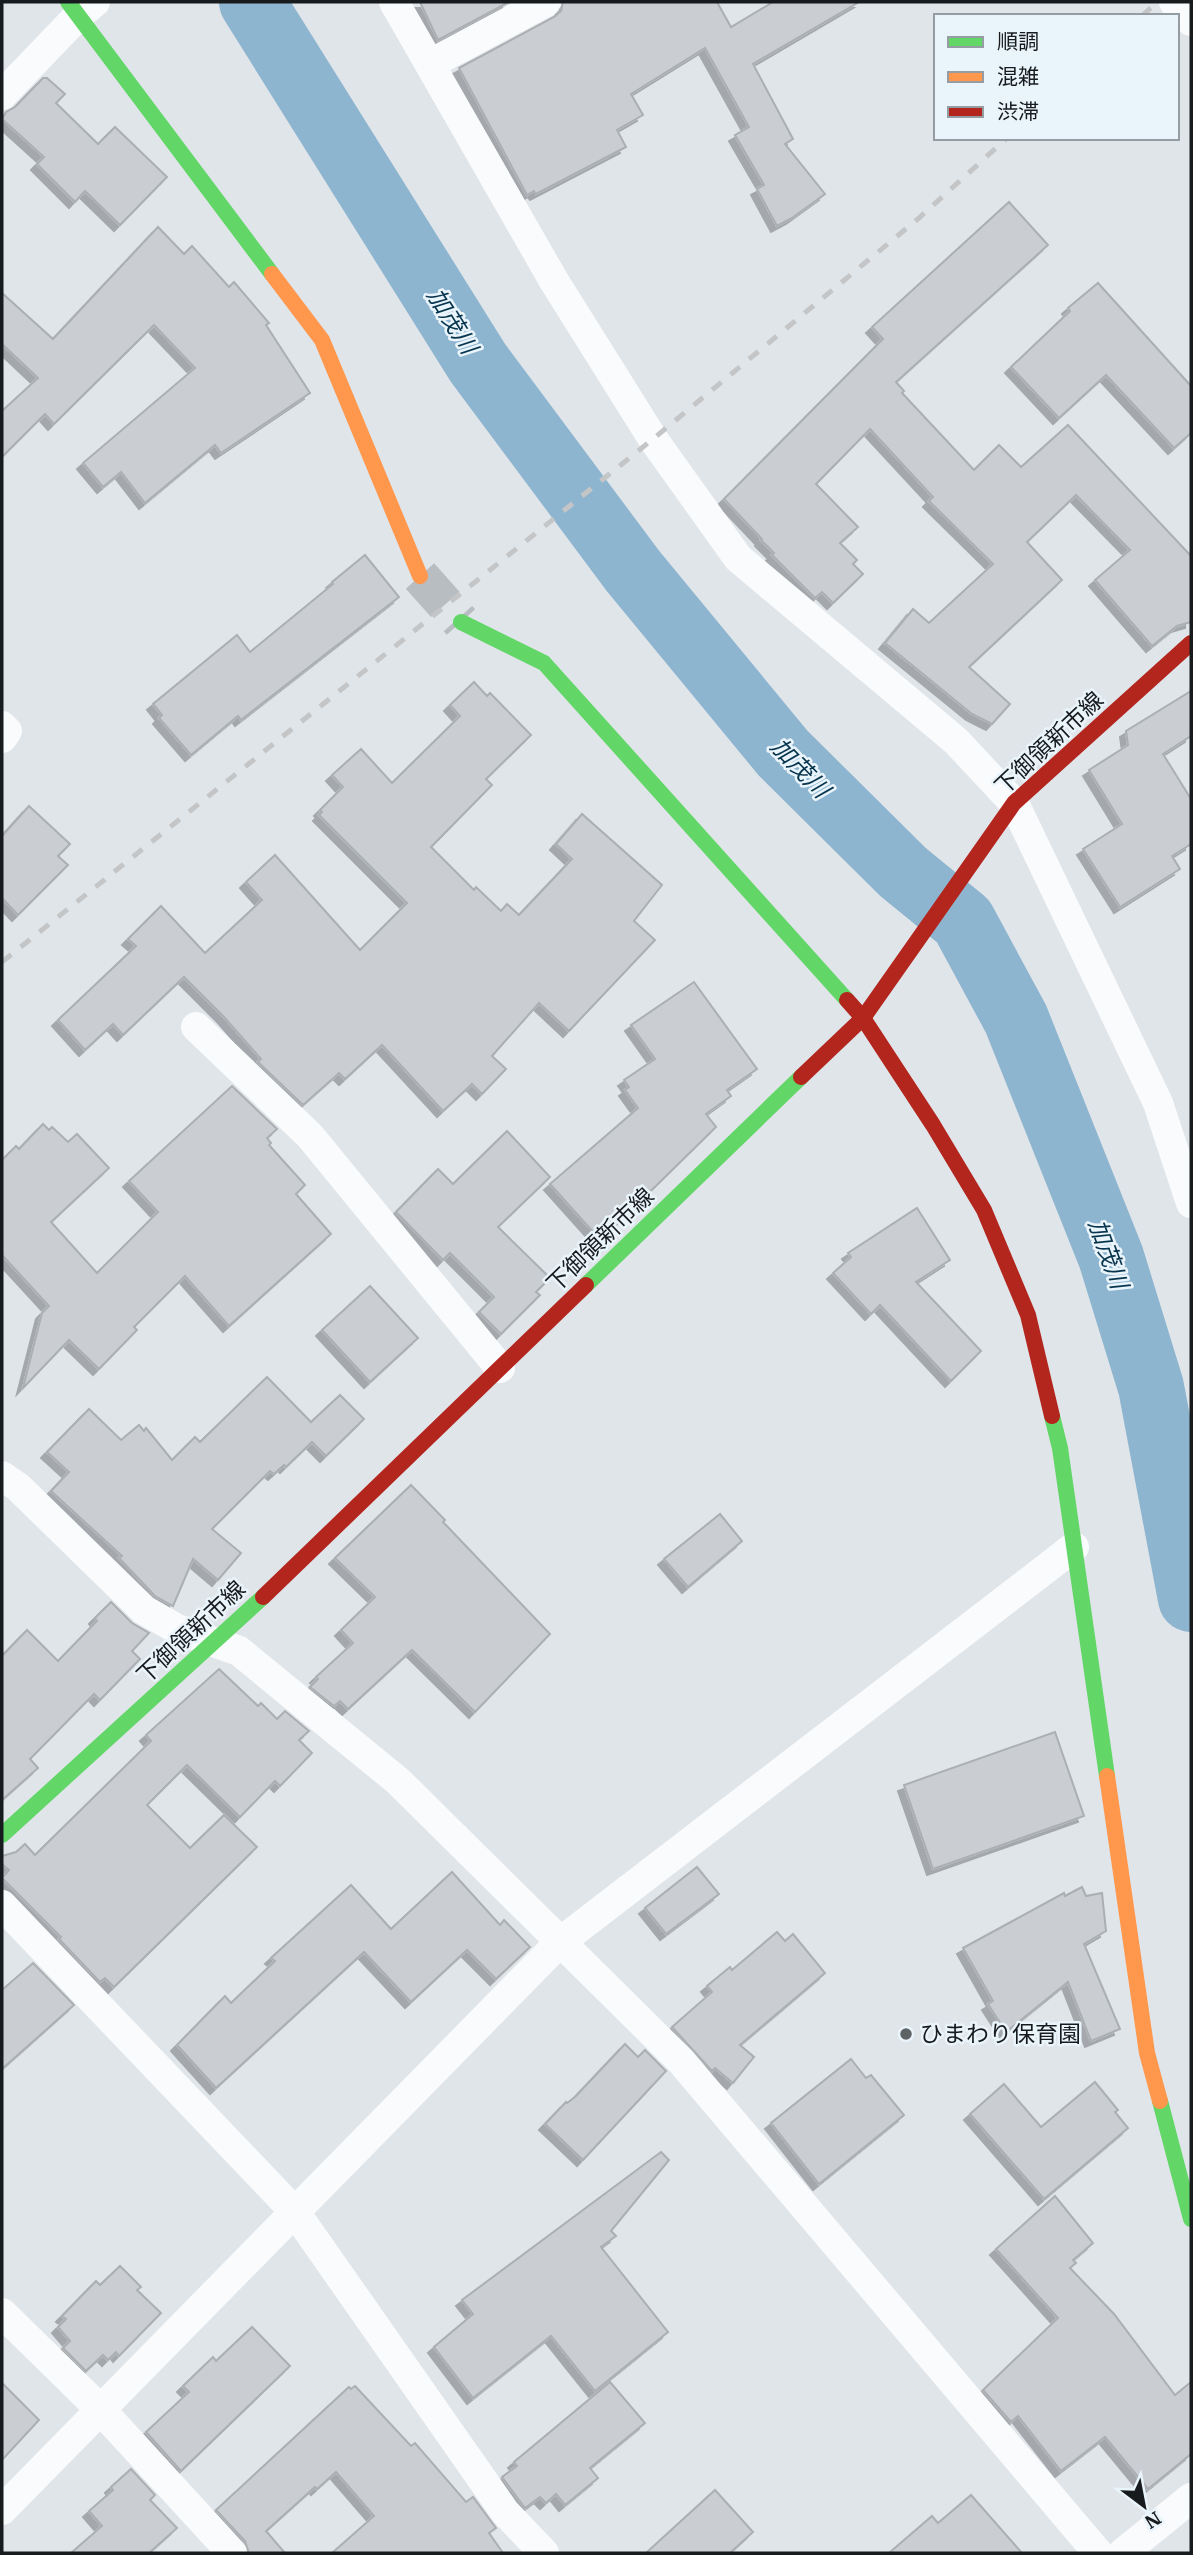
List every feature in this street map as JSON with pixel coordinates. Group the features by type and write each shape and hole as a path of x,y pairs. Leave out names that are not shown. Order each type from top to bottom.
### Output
{"street":[{"path":"394,2 554,281 653,439 738,558 956,741 1014,803 1158,1103 1191,1203"},
{"path":"430,64 546,2"},
{"path":"1174,2 1191,21"},
{"path":"2,95 80,6 322,341 420,576"},
{"path":"461,622 544,663 863,1018 933,1125 984,1210 1028,1315 1060,1448 1147,2053 1191,2219"},
{"name":"下御領新市線","path":"2,1835 216,1642 863,1018 1014,803 1191,643"},
{"path":"2,726 7,732 2,738"},
{"path":"196,1027 310,1136 500,1368"},
{"path":"2,1476 18,1487 144,1609 177,1629 239,1651 398,1781 681,2061 1098,2553"},
{"path":"2,2510 559,1943 1074,1547"},
{"path":"2,1905 295,2212 505,2512 544,2553"},
{"path":"2,2313 100,2409 232,2553"},
{"path":"1123,2553 1191,2498"}],"building":[{"path":"420,2 509,2 438,40"},
{"path":"563,2 717,2 731,27 773,2 859,2 753,64 793,139 785,144 825,194 777,226 757,189 764,185 735,135 749,127 705,48 631,94 643,115 617,130 626,147 536,194 534,191 527,195 459,68 554,17 561,11"},
{"path":"43,78 47,78 65,94 56,103 98,144 115,127 167,177 120,225 85,191 75,202 37,164 44,157 2,119 6,112 15,107"},
{"path":"1009,202 1048,245 896,382 904,391 902,393 974,470 999,445 1021,467 1068,425 1191,556 1191,622 1177,626 1152,646 1095,580 1130,550 1076,495 1027,542 1062,580 969,667 1010,704 992,724 972,714 885,643 913,609 929,623 993,564 929,501 933,497 870,429 816,484 858,527 840,543 857,560 853,564 863,574 833,603 822,592 815,598 772,555 774,553 762,539 724,499 883,339 872,327"},
{"path":"158,227 184,254 192,246 229,287 234,282 269,323 266,325 310,393 221,453 215,445 145,503 121,472 103,487 83,463 195,368 154,325 54,424 45,414 2,457 2,411 38,378 2,344 2,293 53,339"},
{"path":"1098,283 1191,386 1191,433 1174,448 1106,375 1059,418 1011,367 1070,311 1068,308"},
{"path":"365,555 399,597 241,720 238,716 191,755 159,718 162,715 153,704 237,635 250,652"},
{"path":"474,682 487,696 490,693 531,735 486,779 492,785 431,847 474,890 476,887 501,911 507,904 519,915 572,859 556,844 582,814 662,885 634,921 655,940 569,1031 539,1003 492,1056 506,1069 482,1094 472,1084 443,1111 382,1045 345,1079 339,1073 303,1105 258,1062 261,1059 184,977 123,1035 113,1024 85,1050 58,1020 136,946 128,939 161,906 205,953 262,900 246,882 275,855 360,950 407,903 319,815 322,812 320,810 343,787 332,775 361,749 392,783 460,716 450,705"},
{"path":"1191,691 1191,736 1163,754 1191,799 1191,844 1172,856 1180,869 1120,907 1083,849 1122,824 1089,770 1128,745 1126,731"},
{"path":"29,806 70,844 58,856 68,865 18,915 2,898 2,836"},
{"path":"694,982 757,1069 727,1090 731,1096 706,1114 716,1127 607,1234 600,1228 594,1233 550,1184 638,1108 625,1090 629,1087 624,1080 655,1059 631,1025"},
{"path":"232,1086 277,1129 267,1138 271,1143 269,1145 305,1185 296,1194 331,1234 229,1326 185,1276 134,1327 137,1330 99,1369 69,1340 23,1388 42,1313 49,1306 2,1255 2,1160 16,1146 19,1149 43,1124 49,1130 52,1127 68,1142 77,1134 109,1168 51,1222 97,1273 158,1212 129,1181"},
{"path":"507,1131 550,1177 498,1227 550,1278 536,1292 540,1295 501,1334 479,1312 494,1297 450,1253 443,1260 396,1212 438,1169 453,1184"},
{"path":"917,1208 950,1260 916,1282 981,1351 951,1381 880,1305 871,1314 833,1273 851,1257 848,1253"},
{"path":"370,1286 418,1338 370,1382 322,1330"},
{"path":"267,1377 311,1422 340,1395 364,1419 326,1456 312,1442 286,1467 284,1465 274,1474 270,1471 212,1529 241,1553 218,1580 193,1559 173,1606 155,1596 119,1558 122,1556 51,1491 69,1472 47,1452 89,1409 121,1440 139,1425 144,1431 146,1428 172,1460 195,1437 200,1442"},
{"path":"411,1485 550,1634 475,1712 412,1650 348,1709 340,1701 334,1706 310,1687 318,1679 316,1677 353,1643 341,1630 375,1597 335,1558"},
{"path":"720,1514 742,1541 688,1587 664,1559"},
{"path":"111,1602 132,1623 149,1633 132,1651 140,1659 100,1700 94,1694 30,1759 38,1768 2,1800 2,1656 27,1630 58,1661 97,1621 95,1618"},
{"path":"219,1669 258,1706 261,1703 277,1719 285,1711 309,1731 299,1740 312,1753 280,1786 275,1781 240,1817 187,1765 147,1805 190,1848 224,1815 257,1847 114,1987 105,1978 100,1982 59,1939 61,1937 2,1878 9,1870 2,1864 2,1856 16,1852 25,1844 35,1855 151,1741 146,1735"},
{"path":"1055,1732 1084,1816 933,1869 904,1785"},
{"path":"697,1867 719,1894 666,1934 645,1908"},
{"path":"452,1872 500,1925 504,1920 530,1947 496,1979 467,1950 411,2002 364,1952 216,2088 177,2045 225,1996 231,2003 275,1961 271,1958 351,1885 391,1929"},
{"path":"1082,1887 1086,1896 1102,1893 1106,1931 1084,1944 1120,2029 1091,2041 1068,1982 1006,2032 988,2004 993,2001 963,1948 1064,1893 1065,1896"},
{"path":"777,1932 785,1941 793,1934 825,1973 740,2045 754,2057 733,2083 715,2068 712,2071 672,2027 712,1992 707,1986 730,1967 732,1970"},
{"path":"33,1963 74,2005 2,2069 2,1990"},
{"path":"625,2044 638,2057 645,2050 666,2071 583,2160 545,2124 566,2102 575,2097"},
{"path":"851,2059 866,2078 871,2075 904,2115 819,2184 771,2123"},
{"path":"1095,2082 1118,2110 1115,2112 1128,2128 1044,2199 970,2114 1004,2084 1041,2127"},
{"path":"661,2152 669,2160 611,2231 616,2236 601,2247 668,2332 595,2391 551,2336 473,2398 434,2347 473,2314 462,2300"},
{"path":"1055,2196 1093,2243 1073,2260 1076,2263 1070,2268 1114,2314 1175,2395 1191,2382 1191,2454 1148,2489 1105,2437 1061,2471 1018,2416 1011,2422 983,2390 1058,2318 996,2249"},
{"path":"120,2266 141,2287 137,2290 161,2313 119,2356 116,2352 108,2360 103,2355 86,2371 63,2348 70,2341 58,2327 66,2319 62,2316 96,2281 100,2285"},
{"path":"252,2327 290,2366 181,2471 146,2432 189,2392 183,2386 213,2357 216,2361"},
{"path":"610,2382 645,2423 590,2468 598,2478 565,2505 556,2494 546,2503 540,2497 525,2508 502,2477 517,2466 514,2462"},
{"path":"2,2383 39,2420 2,2460"},
{"path":"355,2386 411,2446 415,2443 466,2502 473,2497 496,2528 489,2533 503,2553 332,2553 374,2516 336,2472 266,2531 285,2553 249,2553 245,2541 216,2510 349,2387 351,2389"},
{"path":"131,2469 155,2495 150,2500 177,2528 149,2553 71,2553 102,2526 89,2511 113,2490 111,2487"},
{"path":"715,2490 753,2532 730,2553 646,2553"},
{"path":"971,2495 1022,2553 889,2553 932,2516 938,2523"}],"waterway":[{"name":"加茂川","path":"252,2 478,363 633,571 783,753 903,872 963,921 1016,1019 1111,1257 1151,1387 1191,1599"}],"tunnel":[{"path":"420,576 461,622"}],"railway":[{"path":"1144,14 1157,2"},
{"path":"2,962 653,439 919,218 1005,140"}],"traffic: fast":[{"path":"68,2 272,274"},
{"path":"461,622 544,663 847,1000"},
{"path":"586,1285 801,1077"},
{"path":"1052,1416 1060,1448 1107,1776"},
{"path":"2,1835 263,1597"},
{"path":"1160,2101 1191,2219"}],"traffic: slow":[{"path":"272,274 322,340 420,576"},
{"path":"1107,1776 1147,2053 1160,2101"}],"traffic: jam":[{"path":"801,1077 863,1018 1014,803 1191,643"},
{"path":"847,1000 863,1018 933,1125 984,1210 1028,1315 1052,1416"},
{"path":"263,1597 586,1285"}],"place":[{"name":"ひまわり保育園","path":"906,2034"}]}
